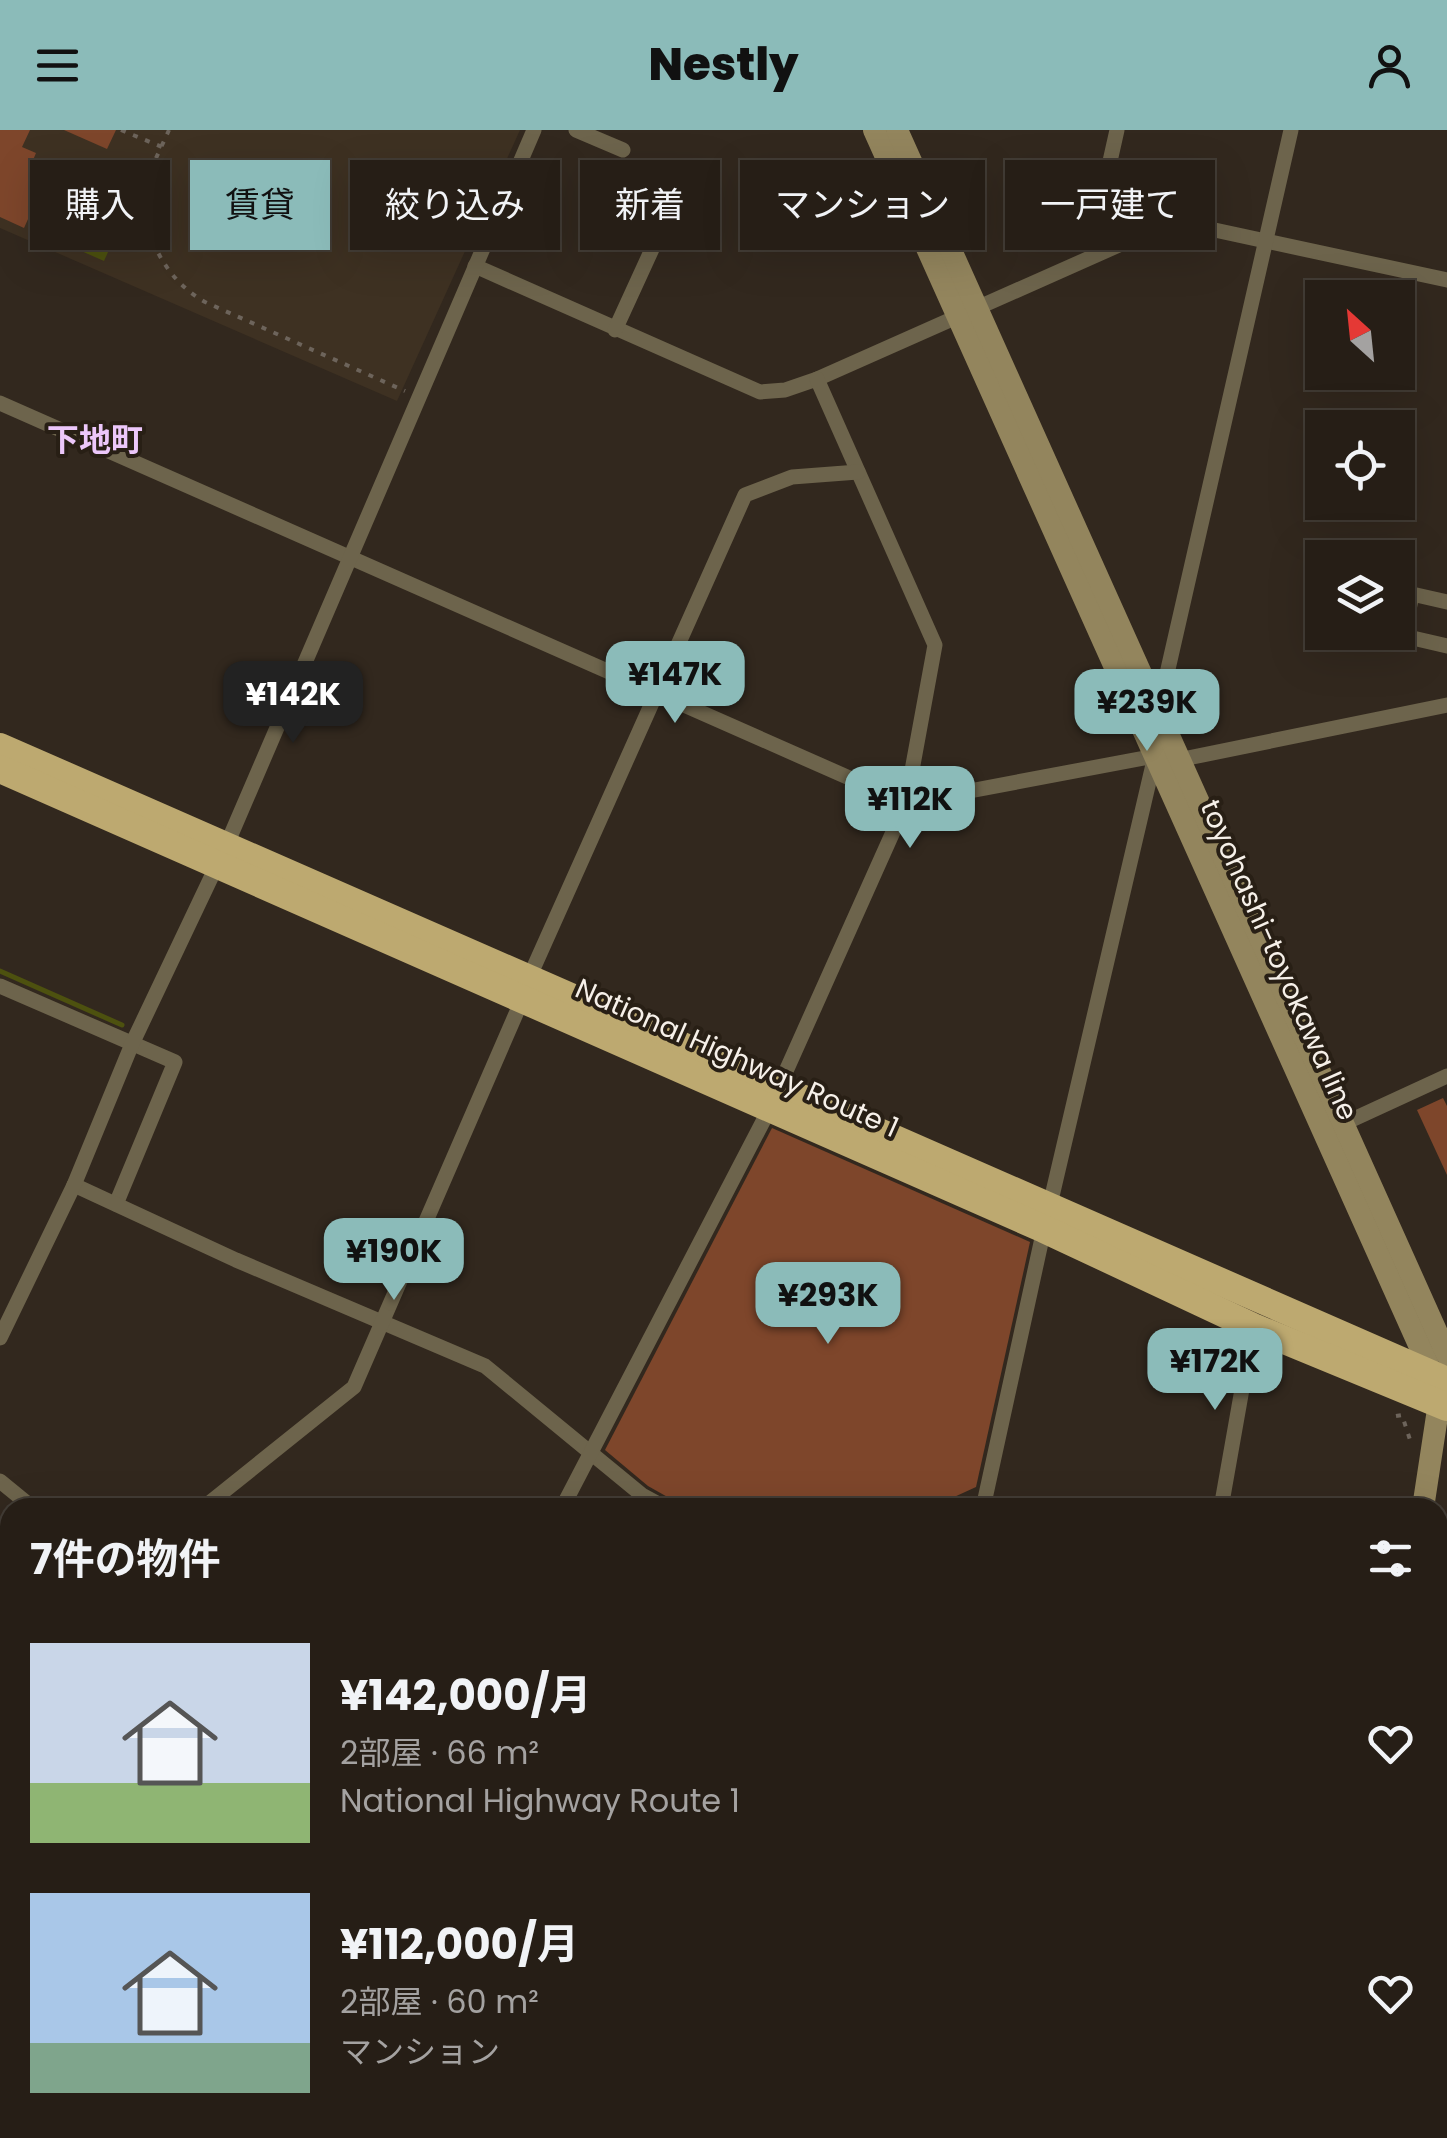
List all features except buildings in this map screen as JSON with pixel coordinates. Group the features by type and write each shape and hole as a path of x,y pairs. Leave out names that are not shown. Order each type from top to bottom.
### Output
{"highway":[{"name":"National Highway Route 1","path":"0,747 221,854 526,989 1047,1219 1442,1384"},
{"name":"National Highway Route 1","path":"0,769 221,854"},
{"name":"National Highway Route 1","path":"1047,1219 1253,1327 1442,1384"}],"main road":[{"name":"toyohashi-toyokawa line","path":"874,130 966,309 1158,712 1166,758 1346,1123 1442,1384"},
{"name":"toyohashi-toyokawa line","path":"897,130 966,309 1442,1384"},
{"path":"1425,1498 1442,1384"}],"street":[{"path":"0,1338 6,1310 74,1184 132,1044 221,854 534,130"},
{"path":"576,130 623,150"},
{"path":"1110,160 1117,130"},
{"path":"1158,712 1291,130"},
{"path":"1215,229 1447,280"},
{"path":"615,330 652,250"},
{"path":"475,266 760,392 784,390 817,379 1104,250"},
{"path":"567,1498 774,1098 906,803 936,645 817,379"},
{"path":"0,402 906,803 1447,706"},
{"path":"215,1498 354,1387 745,495 792,477 858,472"},
{"path":"1447,602 1412,594 1404,636 1447,646"},
{"path":"985,1498 1047,1219 1166,758"},
{"path":"0,986 174,1062 116,1204"},
{"path":"1346,1123 1447,1076"},
{"path":"74,1184 485,1366 648,1498"},
{"path":"1223,1498 1253,1327"},
{"path":"0,1481 21,1498"}],"path":[{"path":"121,130 162,148"},
{"path":"169,130 147,183 147,210 152,238 177,282 205,302 418,398"},
{"path":"1396,1416 1402,1415 1412,1448 1417,1447 1411,1412"}],"shaded area":[{"path":"0,130 520,130 506,160 350,160 350,250 466,250 397,401 50,250 170,250 170,160 30,160 30,241 0,228"},
{"path":"79,250 109,250 104,261"}],"waterway":[{"path":"0,971 122,1025"}],"district":[{"name":"下地町","path":"95,439"}]}
